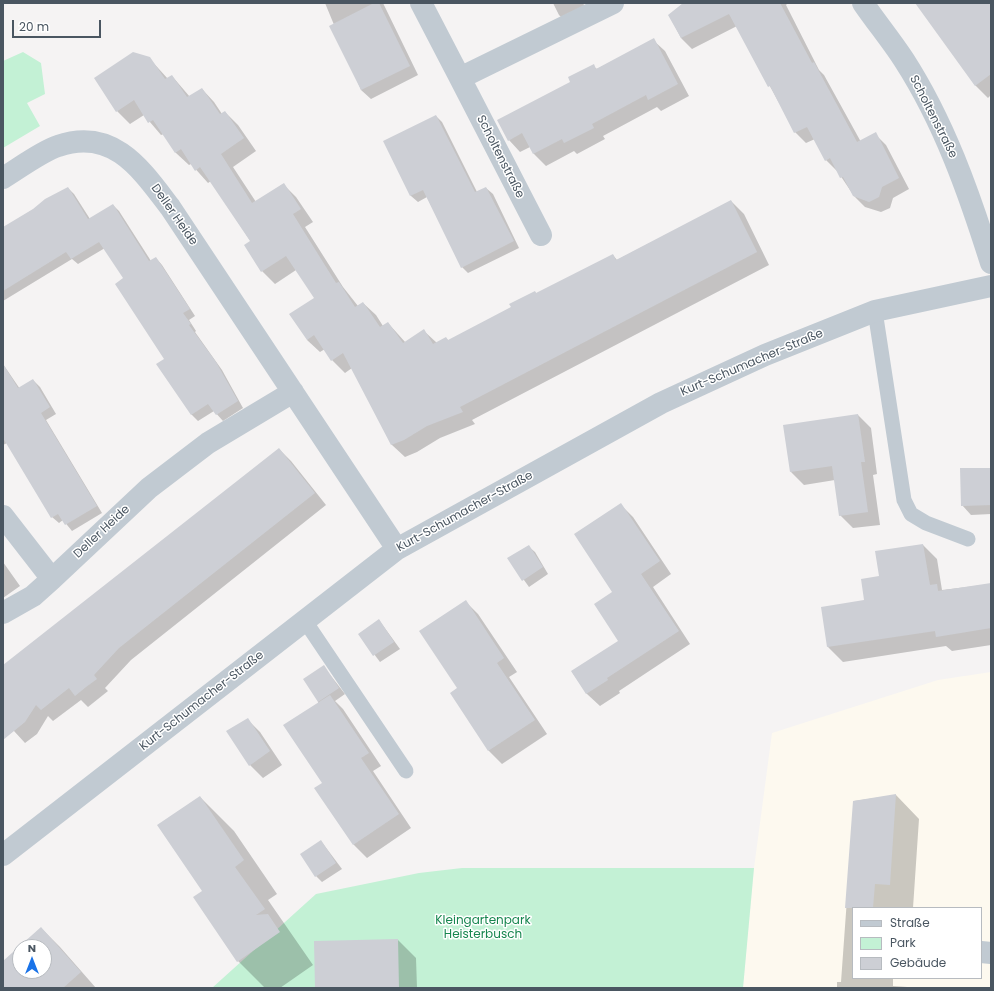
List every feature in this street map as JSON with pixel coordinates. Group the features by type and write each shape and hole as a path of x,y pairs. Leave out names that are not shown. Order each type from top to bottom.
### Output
{"street":[{"name":"Scholtenstraße","path":"421,3 541,235"},
{"path":"460,78 613,3"},
{"name":"Scholtenstraße","path":"862,3 904,60 946,138 975,212 991,263"},
{"name":"Deller Heide","path":"3,178 56,146 77,140 104,144 128,156 170,207 397,548"},
{"name":"Kurt-Schumacher-Straße","path":"3,855 306,621 397,548 660,403 765,355 875,311 991,286"},
{"name":"Deller Heide","path":"3,613 33,596 155,484 208,443 293,392"},
{"path":"3,516 52,579"}],"lane":[{"path":"875,311 904,500 912,514 916,517 926,523 968,539"},
{"path":"306,621 406,771"}],"shaded area":[{"path":"991,672 991,988 743,988 754,868 772,733 938,680"}],"green space":[{"path":"23,52 41,63 45,94 27,103 40,126 3,148 3,61"},
{"name":"Kleingartenpark Heisterbusch","path":"462,868 754,868 743,988 212,988 316,894 419,873"}],"building":[{"path":"374,3 379,3 410,66 361,90 329,26"},
{"path":"683,3 780,3 857,142 876,132 899,178 882,187 879,197 869,202 853,196 843,177 840,178 830,158 825,161 807,127 794,133 770,86 768,87 729,14 681,38 668,15"},
{"path":"915,3 991,3 991,74 975,86"},
{"path":"654,38 678,84 648,100 646,95 592,124 594,128 564,143 562,139 533,154 522,133 508,141 497,120 570,82 568,77 594,64 596,69"},
{"path":"133,52 150,57 165,79 172,75 187,97 202,88 220,114 225,111 244,138 221,154 252,203 284,183 301,209 293,214 336,283 339,282 355,307 363,302 380,327 388,322 403,343 424,329 433,344 446,337 448,340 511,307 509,304 535,291 536,293 613,254 616,260 731,200 757,252 460,407 463,412 427,426 404,440 391,445 343,353 331,361 314,335 307,340 289,314 314,298 286,256 261,272 244,245 250,241 200,167 195,171 181,149 175,153 153,120 148,123 134,100 116,112 94,78"},
{"path":"436,115 475,192 486,187 514,241 461,268 423,190 410,196 383,141"},
{"path":"68,187 88,219 113,204 149,261 156,257 190,309 183,313 191,324 189,325 216,362 238,401 216,415 208,404 191,415 156,364 164,359 115,284 123,278 99,242 71,259 66,252 3,291 3,227 33,209 45,199"},
{"path":"3,364 18,388 33,379 50,407 41,413 97,506 65,525 58,514 51,518 3,438"},
{"path":"858,414 865,462 861,462 868,512 839,516 832,466 790,472 783,425"},
{"path":"279,448 315,493 119,648 94,675 97,679 75,696 69,688 41,710 36,705 25,722 3,740 3,665"},
{"path":"960,468 991,468 991,505 961,506"},
{"path":"621,503 660,561 641,574 679,631 607,678 608,680 586,694 571,671 618,641 594,604 612,592 574,534"},
{"path":"923,544 930,585 937,584 938,591 991,583 991,628 936,637 935,631 827,647 821,607 864,600 861,579 879,576 875,551"},
{"path":"529,545 543,567 522,581 507,558"},
{"path":"466,600 504,658 497,663 535,720 488,751 450,693 457,688 419,631"},
{"path":"379,619 394,642 373,656 358,634"},
{"path":"324,665 339,688 318,702 303,679"},
{"path":"330,695 369,753 361,758 399,814 353,845 314,788 322,783 283,725"},
{"path":"248,718 270,751 249,766 226,731"},
{"path":"896,794 890,885 875,884 873,907 845,908 853,801"},
{"path":"200,796 244,860 235,867 265,909 256,915 268,914 280,932 237,962 193,897 202,891 157,825"},
{"path":"321,840 336,863 315,877 300,854"},
{"path":"41,927 52,939 28,939"},
{"path":"52,939 81,972 63,988 3,988 3,961 12,953 12,979 52,979"},
{"path":"398,939 399,988 315,988 314,941"}]}
